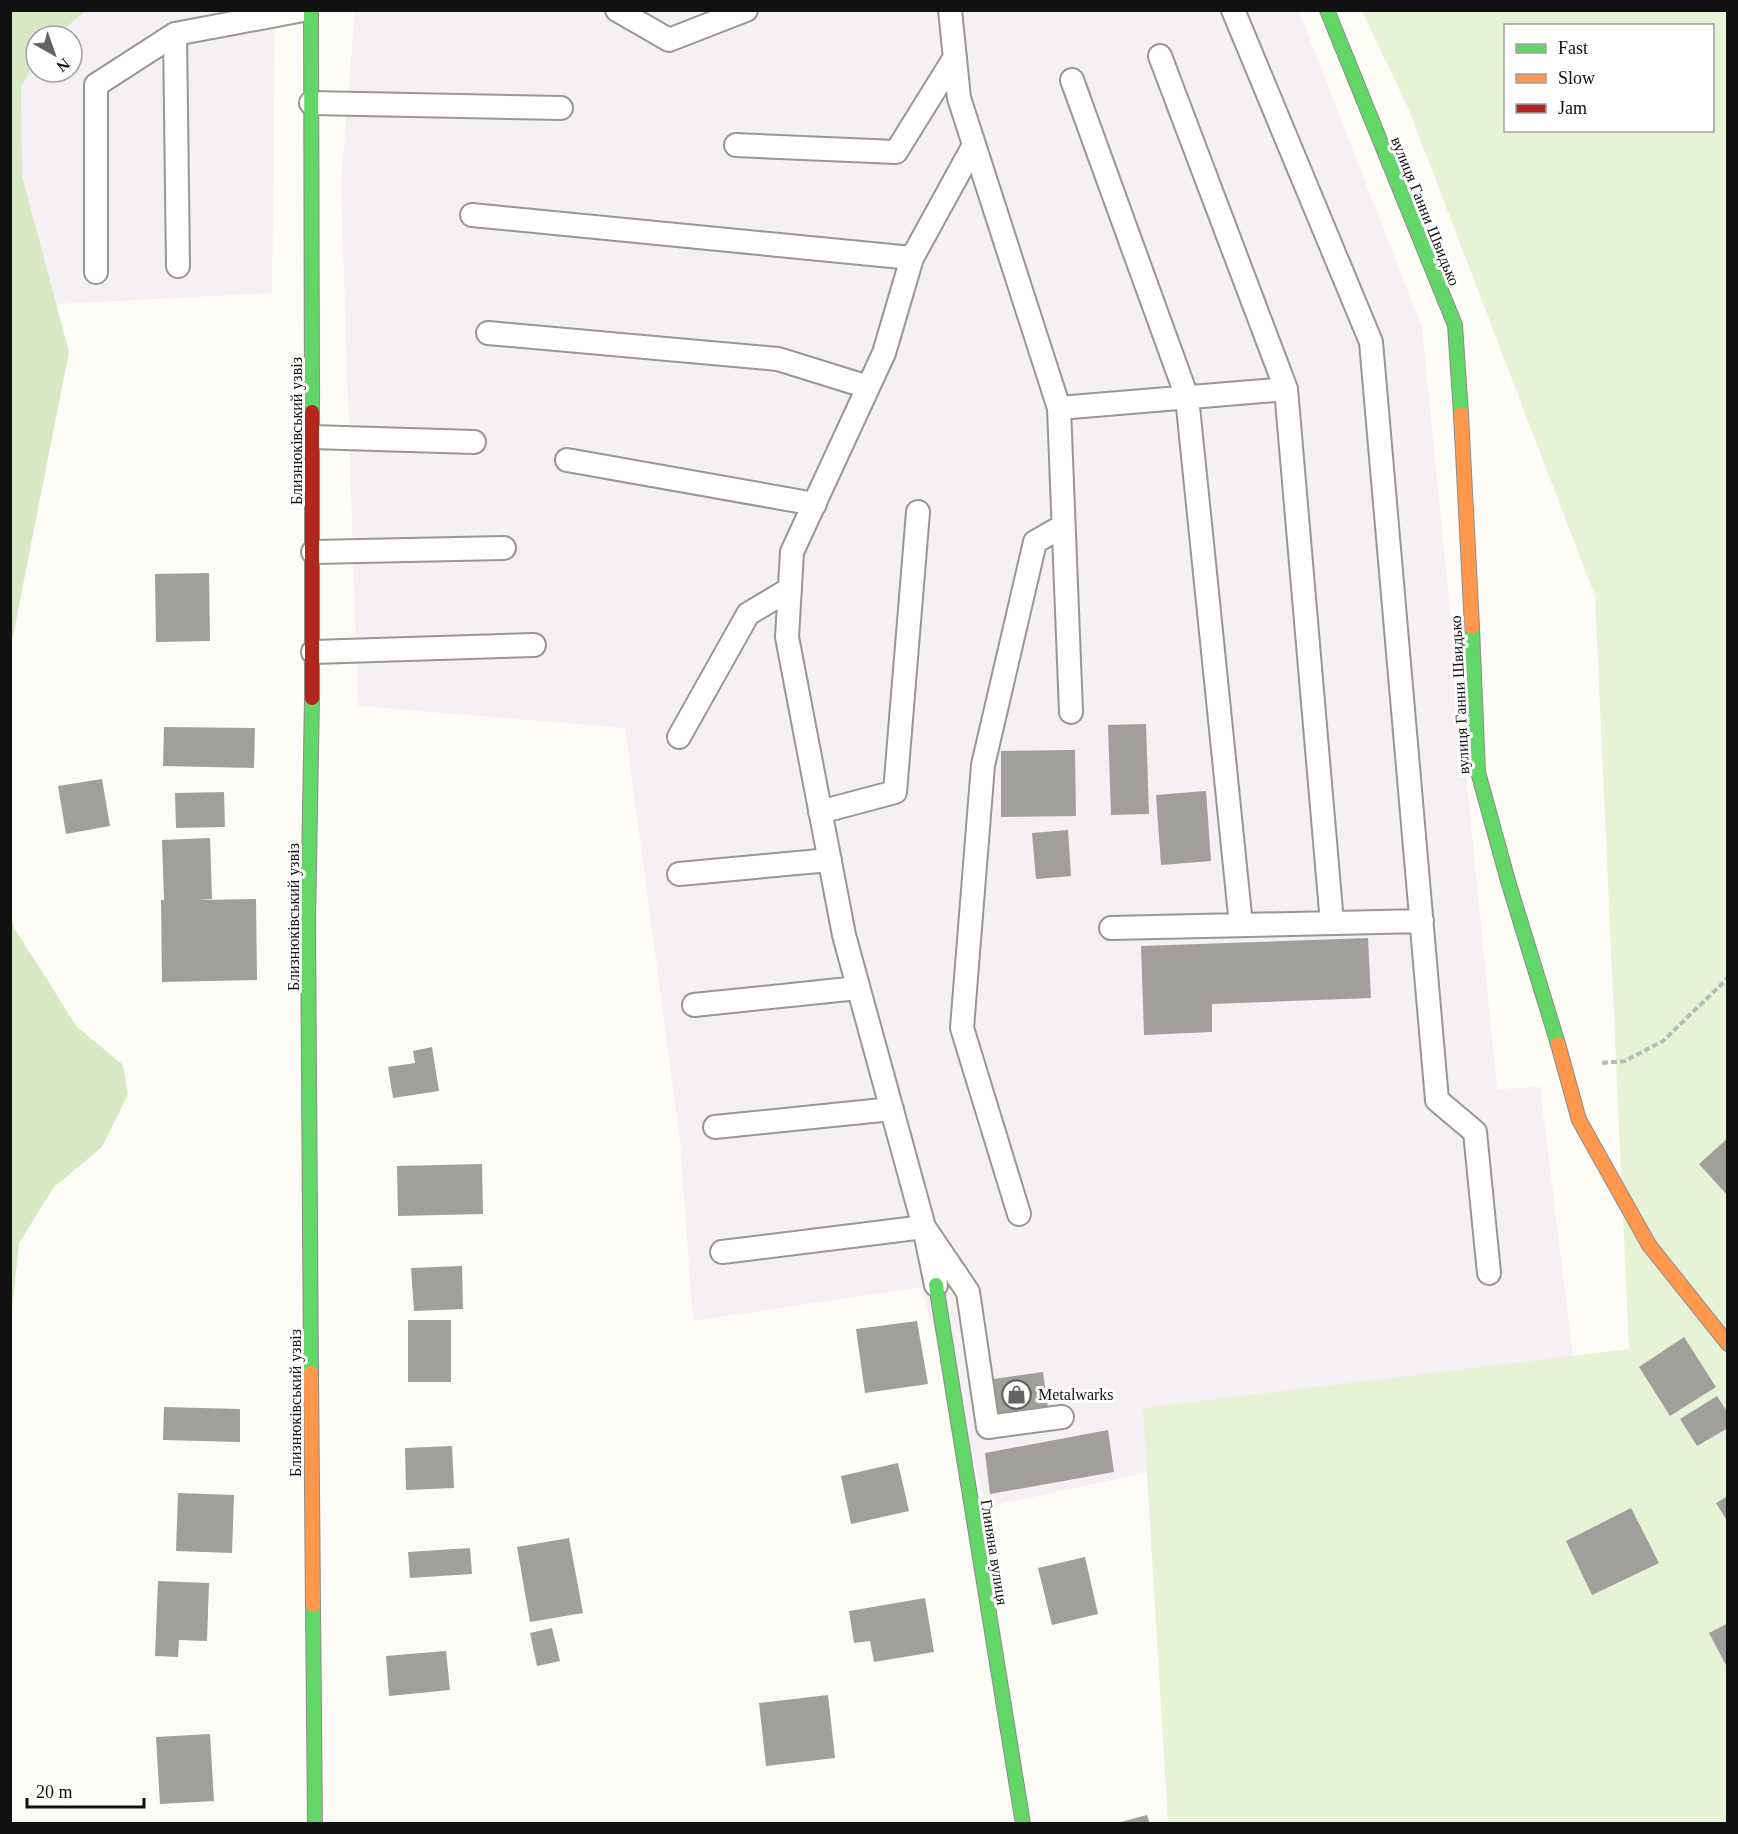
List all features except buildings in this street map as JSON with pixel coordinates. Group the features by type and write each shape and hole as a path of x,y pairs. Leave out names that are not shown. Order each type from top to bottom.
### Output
{"street":[{"name":"Близнюківський узвіз","path":"311,10 313,652 308,922 315,1824"},
{"name":"вулиця Ганни Швидько","path":"1327,10 1455,325 1468,532 1478,772 1579,1120 1649,1245 1728,1344"},
{"name":"Глиняна вулиця","path":"936,1285 1023,1824"}],"lane":[{"path":"96,272 96,86 175,34 303,10"},
{"path":"617,10 669,40 746,10"},
{"path":"950,10 959,98 1059,408 1071,712"},
{"path":"1233,10 1371,342 1437,1100 1475,1132 1489,1273"},
{"path":"175,34 178,266"},
{"path":"1160,56 1286,389 1332,923"},
{"path":"736,145 896,153 955,57"},
{"path":"1072,80 1187,397 1241,925"},
{"path":"311,103 561,108"},
{"path":"936,1285 924,1227 844,935 787,637 792,552 884,353 912,258 974,145"},
{"path":"472,215 912,258"},
{"path":"488,333 778,359 868,387"},
{"path":"1059,408 1286,389"},
{"path":"312,437 474,442"},
{"path":"567,460 815,504"},
{"path":"820,812 895,792 918,512"},
{"path":"1019,1214 962,1028 983,765 1035,542 1064,526"},
{"path":"313,552 504,548"},
{"path":"679,736 748,614 790,589"},
{"path":"313,652 534,645"},
{"path":"679,874 830,860"},
{"path":"1111,928 1422,921"},
{"path":"693,1005 858,988"},
{"path":"715,1127 892,1109"},
{"path":"722,1252 924,1227"},
{"path":"924,1227 968,1292 988,1427 1062,1418"}],"path":[{"path":"1565,1066 1625,1061 1664,1041 1728,978"}],"shaded area":[{"path":"41,11 275,11 272,293 20,306 10,59 24,37 24,84 84,84 84,24 33,24"},
{"path":"355,11 1299,11 1422,328 1497,1089 1540,1087 1576,1380 987,1507 921,1287 693,1321 680,1141 625,728 358,706 341,184"}],"green space":[{"path":"11,10 86,11 70,24 24,24 24,81 21,86 22,176 69,352 11,646"},
{"path":"1362,11 1727,11 1727,1823 1168,1823 1143,1408 1629,1349 1595,596 1409,110"},
{"path":"11,908 13,926 77,1027 123,1065 128,1094 102,1147 54,1187 19,1243 11,1319"}],"traffic: fast":[{"path":"311,10 312,412"},
{"path":"1327,10 1455,325 1461,414"},
{"path":"1472,627 1478,772 1508,881 1558,1044"},
{"path":"311,1373 308,922 312,698"},
{"path":"936,1285 1023,1824"},
{"path":"313,1605 315,1824"}],"traffic: slow":[{"path":"1461,414 1472,627"},
{"path":"1558,1044 1579,1120 1649,1245 1728,1344"},
{"path":"311,1373 313,1605"}],"traffic: jam":[{"path":"312,412 312,698"}],"place":[{"name":"Metalwarks","path":"1017,1394"}]}
